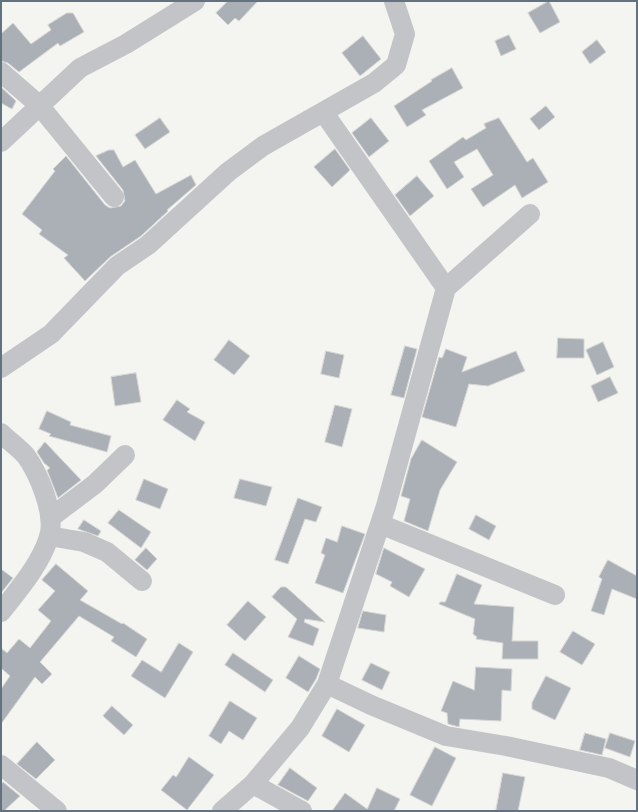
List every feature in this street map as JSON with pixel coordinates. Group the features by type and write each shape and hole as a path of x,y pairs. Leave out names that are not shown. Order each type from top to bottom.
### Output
{"street":[{"path":"1,142 80,68 126,44 195,1"},
{"path":"1,368 51,334 117,266 148,245 228,172 263,146 324,113 374,83 396,65 405,34 394,1"},
{"path":"1,72 39,105 114,198"},
{"path":"324,113 446,288"},
{"path":"222,811 253,784 300,728 327,684 386,506 446,288 530,214"},
{"path":"1,433 26,457 45,493 50,527"},
{"path":"1,612 35,566 50,527 125,456"},
{"path":"380,524 555,595"},
{"path":"50,527 107,552 142,581"},
{"path":"327,684 371,705 446,736 506,746 609,768 637,780"},
{"path":"1,765 53,811"},
{"path":"253,784 302,811"}],"building":[{"path":"228,1 258,1 239,21 235,18 228,25 216,13"},
{"path":"549,1 560,22 540,33 528,13"},
{"path":"67,13 73,13 84,32 60,46 58,43 19,72 8,63 1,61 1,34 13,23 31,44 51,30 48,25"},
{"path":"509,35 516,49 501,56 495,41"},
{"path":"363,36 381,59 360,76 342,53"},
{"path":"597,40 606,52 590,64 582,52"},
{"path":"452,68 463,88 422,110 426,115 407,127 394,106 432,81 431,80"},
{"path":"1,87 16,101 12,109 1,103"},
{"path":"546,106 555,117 539,130 530,119"},
{"path":"160,118 170,132 145,149 135,135"},
{"path":"371,118 389,141 369,157 352,133"},
{"path":"499,118 527,162 533,158 548,182 522,198 515,185 483,207 471,189 493,175 477,149 454,162 464,177 447,189 429,161 463,137 466,140 486,128 484,124"},
{"path":"335,149 350,170 332,187 314,167"},
{"path":"109,150 114,150 123,167 135,160 156,194 191,175 196,185 167,210 168,211 141,236 110,257 85,281 64,258 68,255 39,234 42,230 22,214 55,171 53,169 66,156 105,205 110,208 121,206 125,201 123,190 96,156"},
{"path":"417,176 434,196 410,216 395,195"},
{"path":"558,338 584,339 584,358 557,358"},
{"path":"229,340 250,356 234,375 214,360"},
{"path":"603,342 614,367 597,375 586,350"},
{"path":"405,346 417,349 404,398 391,395"},
{"path":"446,349 467,357 462,372 516,351 525,371 488,386 469,384 456,427 422,417 439,357 442,358"},
{"path":"326,351 344,355 339,378 321,374"},
{"path":"136,373 141,402 115,406 111,377"},
{"path":"610,377 618,393 598,402 591,386"},
{"path":"177,400 190,409 187,412 205,422 195,441 163,420"},
{"path":"335,405 352,409 342,447 325,442"},
{"path":"47,411 71,422 70,425 111,436 107,452 49,436 51,434 39,429"},
{"path":"422,440 457,462 440,490 428,531 404,521 410,499 401,496 411,459"},
{"path":"45,442 81,480 58,498 47,470 50,468 44,463 37,452"},
{"path":"144,479 168,489 160,509 136,500"},
{"path":"240,479 272,487 266,506 234,498"},
{"path":"298,498 322,507 316,522 305,519 288,564 275,560"},
{"path":"119,510 151,532 141,548 108,523"},
{"path":"476,515 496,526 489,540 469,529"},
{"path":"84,520 101,531 98,536 78,529"},
{"path":"342,526 365,534 343,593 315,583 325,555 321,553 326,538 337,542"},
{"path":"146,548 157,559 147,570 135,560"},
{"path":"384,548 425,569 409,597 390,586 392,582 376,574"},
{"path":"608,560 637,576 637,599 612,589 604,615 591,611 602,579 599,577"},
{"path":"56,564 88,591 80,600 122,624 123,623 147,639 136,657 111,641 114,637 79,616 40,662 52,674 42,684 35,677 1,724 1,689 10,676 1,668 1,648 7,653 19,639 30,648 51,621 38,610 55,591 42,580"},
{"path":"1,569 13,578 1,593"},
{"path":"457,574 482,585 474,604 514,607 512,641 538,641 538,659 502,659 503,643 476,639 477,637 473,634 475,619 439,604 440,602 445,602"},
{"path":"281,587 286,587 325,622 305,619 304,622 319,629 313,646 288,637 297,619 272,597"},
{"path":"248,601 266,617 245,641 227,625"},
{"path":"363,611 386,615 384,632 358,628"},
{"path":"573,631 595,644 582,665 560,652"},
{"path":"179,643 193,652 165,698 131,676 142,660 161,672"},
{"path":"233,653 273,680 265,692 225,665"},
{"path":"299,656 320,669 308,692 286,678"},
{"path":"371,663 390,672 382,690 362,680"},
{"path":"476,667 512,669 511,691 502,690 501,721 460,719 459,727 448,724 447,713 441,711 453,681 474,690"},
{"path":"546,676 571,688 555,720 532,709 532,703"},
{"path":"230,701 257,718 243,740 229,731 221,744 209,736"},
{"path":"112,706 133,725 124,735 103,716"},
{"path":"337,709 365,725 349,752 322,736"},
{"path":"585,733 606,739 602,755 580,750"},
{"path":"610,733 635,741 630,757 605,748"},
{"path":"37,742 55,760 36,779 17,764"},
{"path":"435,747 456,758 432,806 410,795"},
{"path":"189,757 214,775 187,810 161,790 173,775 176,777"},
{"path":"290,768 317,788 308,801 278,785"},
{"path":"503,773 525,777 518,811 496,811"},
{"path":"3,782 20,796 4,811 1,811 1,785"},
{"path":"377,788 400,799 394,811 332,811 345,793 367,809"}]}
